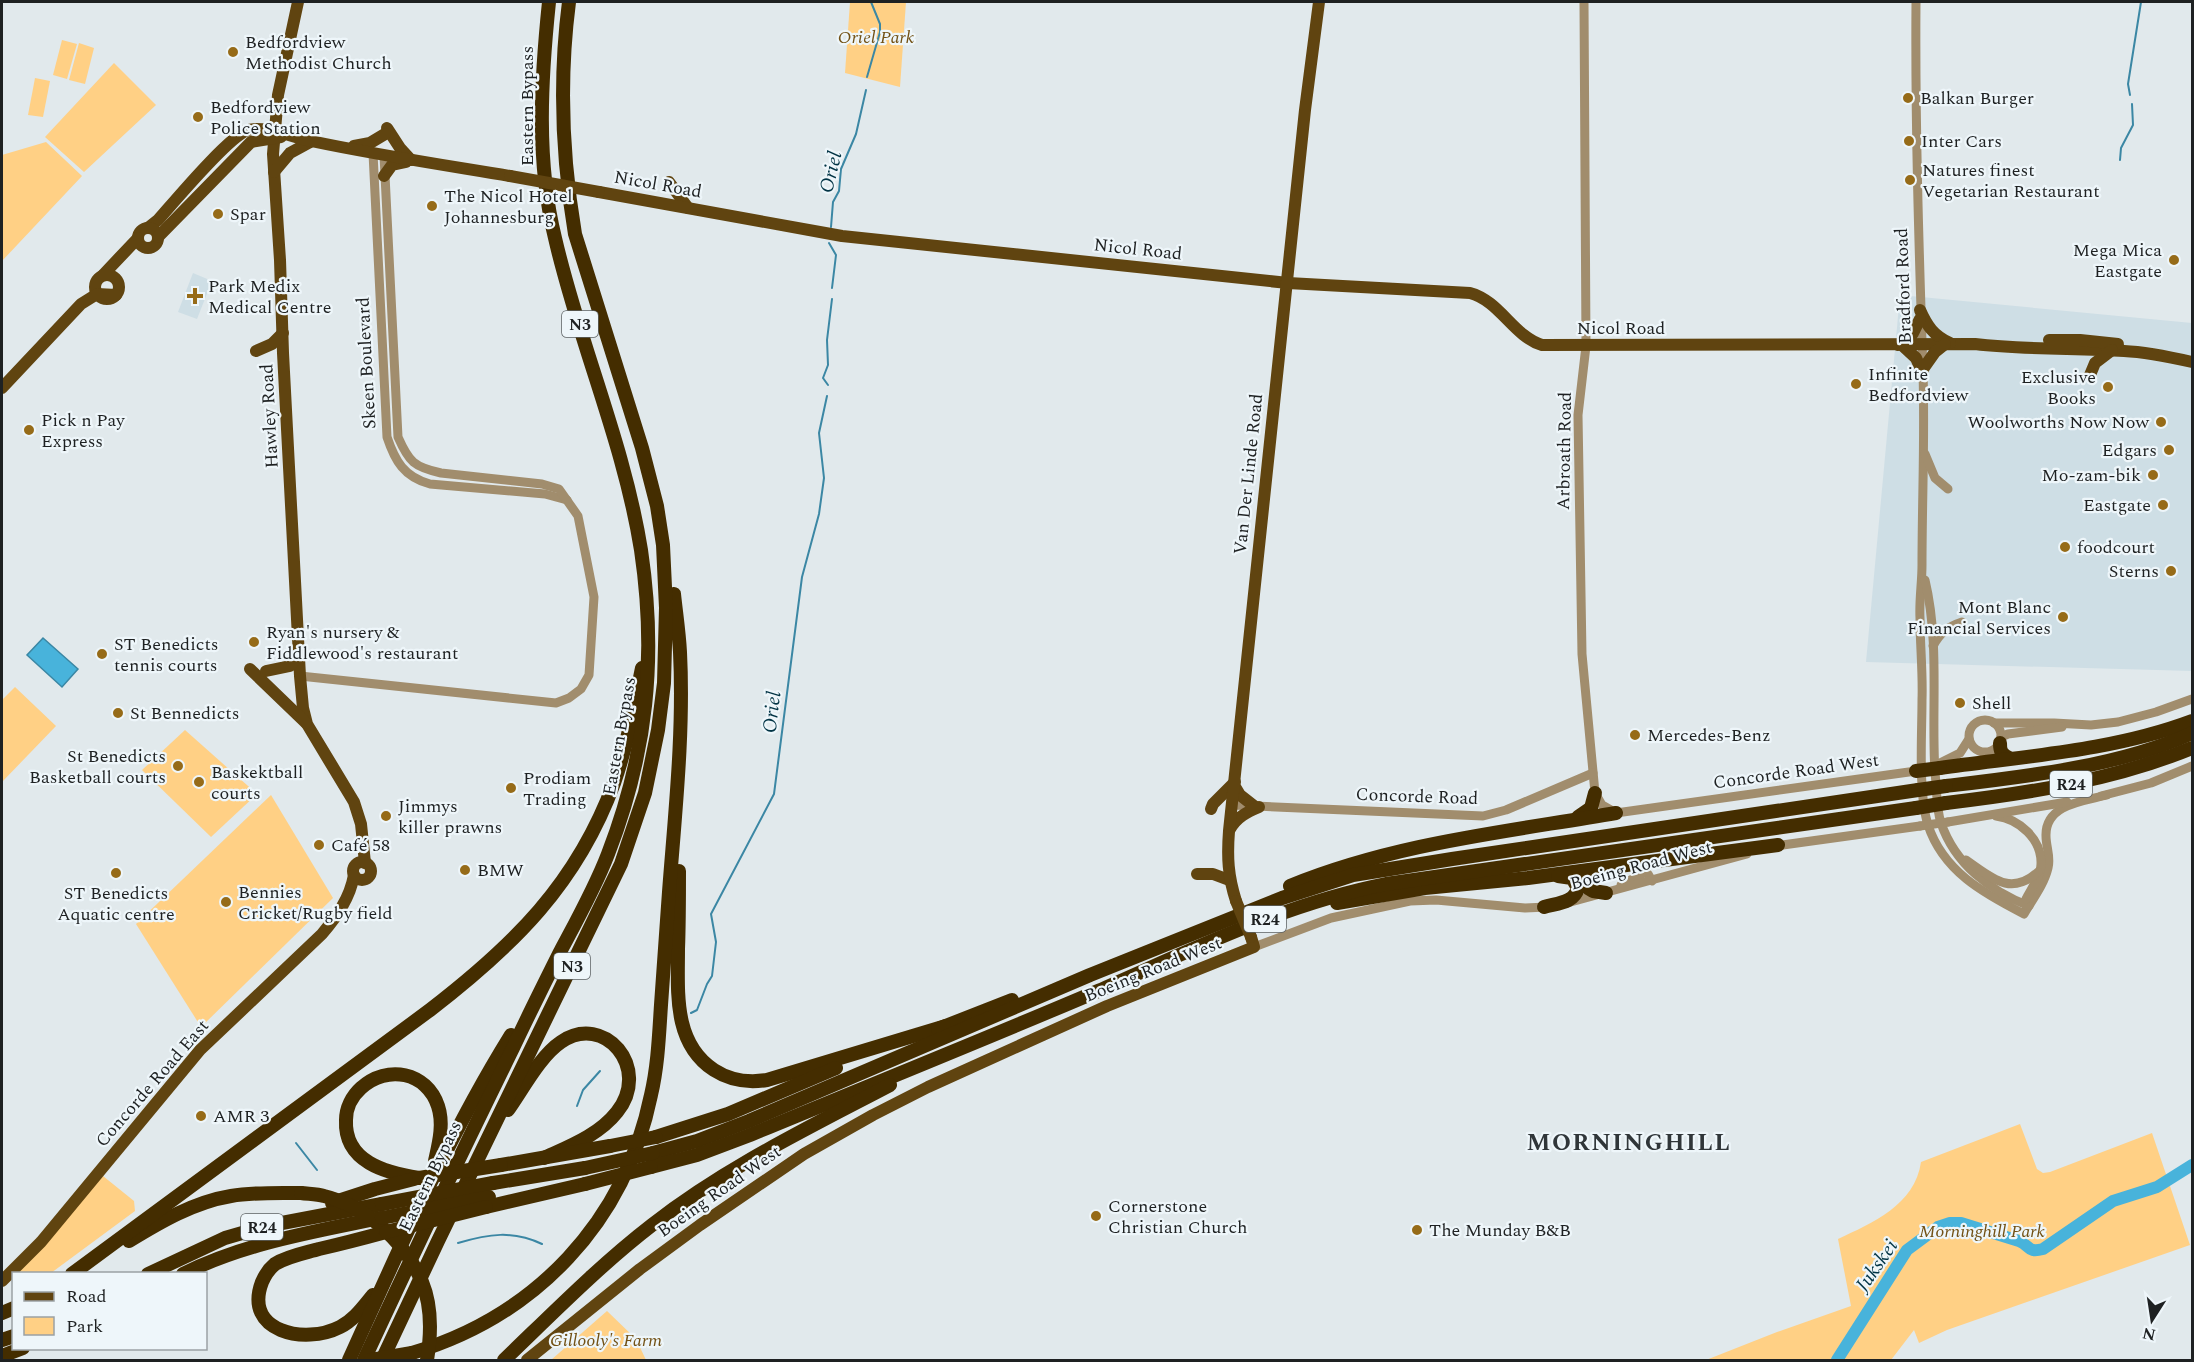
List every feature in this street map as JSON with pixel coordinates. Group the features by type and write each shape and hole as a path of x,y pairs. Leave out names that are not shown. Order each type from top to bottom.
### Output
{"highway":[{"name":"Eastern Bypass","path":"363,1360 546,979 596,881 630,788 647,701 648,642 641,554 629,486 562,265 548,205 542,116 549,2"},
{"name":"Eastern Bypass","path":"382,1360 621,864 645,793 658,730 664,683 666,608 663,545 657,506 642,448 582,260 571,211 564,143 563,83 569,2"},
{"path":"663,545 673,586 680,652 678,993 682,1028 688,1042 699,1059 721,1075 735,1080 757,1082 946,1026"},
{"path":"77,1272 430,1010 521,933 575,864 604,808 626,744 648,642"},
{"path":"1916,771 1940,765 2063,752 2128,741 2193,721"},
{"name":"R24","path":"187,1272 228,1253 382,1211 493,1183 585,1168 697,1141 1089,975 1282,898 1353,875 2052,772 2120,757 2193,733"},
{"path":"2000,740 2000,750 2009,758"},
{"name":"R24","path":"152,1272 225,1238 266,1226 382,1211 488,1202 585,1184 697,1155 980,1040 1236,930 1329,896 1386,884 2045,789 2106,777 2157,762 2193,748"},
{"path":"370,1360 412,1353 443,1344 469,1332 517,1303 545,1282 590,1234 614,1198 645,1120 655,1076 678,767"},
{"path":"1562,822 1587,812 1595,794"},
{"path":"1149,951 1246,904 1316,875 1354,863 1392,852 1456,839 1616,813"},
{"path":"1236,930 1325,905 1374,896 1778,846"},
{"path":"1528,878 1558,876 1572,878 1593,891 1606,893"},
{"path":"1544,907 1574,897 1578,888 1572,878"},
{"path":"266,1226 402,1179 544,1158 656,1137 728,1114 860,1059 1023,996 1089,975"},
{"path":"488,1202 386,1233 293,1256 276,1264 265,1274 258,1292 259,1306 266,1319 279,1331 296,1334 318,1335 340,1327 360,1312 374,1293 406,1234 414,1219 472,1099 546,979"},
{"path":"487,1139 535,1071 563,1040 581,1034 599,1036 609,1041 623,1055 630,1074 628,1091 622,1106 606,1124 592,1135 544,1158"},
{"path":"504,1360 621,1250 708,1186 771,1147 980,1040"},
{"path":"402,1179 361,1158 349,1143 346,1132 346,1113 352,1098 359,1089 381,1075 403,1075 415,1078 429,1089 439,1108 440,1139 435,1162 414,1219"},
{"path":"77,1272 157,1224 195,1206 230,1196 301,1193 324,1196 352,1208 383,1229 403,1251 423,1283 427,1299 430,1335 427,1360"},
{"path":"349,1360 406,1234"},
{"path":"2,1356 18,1350"}],"main road":[{"path":"140,242 151,248 156,244 158,237 236,156 251,142 271,135 270,94 290,2"},
{"path":"99,288 110,298 116,295 117,281 124,265 140,242 141,231 158,220 240,134 272,116 298,2"},
{"name":"Van Der Linde Road","path":"1252,942 1229,880 1227,865 1229,831 1305,110 1319,2"},
{"name":"Nicol Road","path":"251,129 271,135 288,136 842,236 1288,283 1470,293 1489,302 1524,335 1537,343 1549,346 1900,345 2080,340 2113,342 2150,354"},
{"path":"346,147 370,143 386,131 413,160"},
{"name":"Hawley Road","path":"271,135 300,676"},
{"path":"274,172 290,153 312,141"},
{"path":"227,147 236,156"},
{"path":"384,176 392,165 413,160"},
{"path":"669,182 688,208"},
{"path":"147,228 153,230 158,237"},
{"path":"65,320 99,288 140,242"},
{"path":"2,388 75,309 110,275 117,281"},
{"path":"1920,314 1932,332 1949,344 1923,372 1916,358 1900,345 1912,335 1920,314"},
{"path":"256,351 272,344 283,333"},
{"name":"Nicol Road","path":"1976,344 2025,349 2150,354 2193,362"},
{"path":"2090,375 2095,363 2112,351"},
{"path":"266,671 290,666 299,655"},
{"path":"250,669 307,724"},
{"name":"Concorde Road East","path":"2,1281 41,1242 200,1050 322,934 337,916 352,888 360,870 363,841 361,824 354,802 307,724 300,676"},
{"path":"1211,809 1213,804 1234,784 1240,795 1256,807 1244,814 1229,831"},
{"path":"1197,874 1212,874 1229,880"},
{"name":"Boeing Road West","path":"527,1360 640,1269 804,1154 928,1087 1252,942"}],"street":[{"name":"Arbroath Road","path":"1584,2 1586,346 1578,406 1582,654 1595,794"},
{"name":"Bradford Road","path":"1916,2 1920,314 1923,372 1921,754 1925,810 1929,826 1946,858 1965,879 1981,891 2024,909"},
{"name":"Skeen Boulevard","path":"300,676 556,704 575,694 586,683 591,667 594,597 580,524 575,510 567,500 523,487 441,473 417,466 406,455 398,437 384,176 378,154"},
{"name":"Skeen Boulevard","path":"378,154 379,302 387,437 395,460 400,467 421,482 462,487 523,487"},
{"path":"379,302 390,296"},
{"path":"1922,446 1935,478 1948,489"},
{"path":"462,487 463,476"},
{"name":"Bradford Road","path":"1922,569 1929,603 1933,646 1934,750 1938,812 1944,832 1956,853 1975,875 2024,909"},
{"path":"1933,646 1941,633 1962,622"},
{"path":"1940,765 1960,753 1969,739 1970,730 1976,722 1983,720 1994,723 2091,725 2136,719 2193,699"},
{"path":"1994,723 1998,727 2000,740"},
{"path":"1969,739 1973,748 1983,752 1993,751 2000,740 2008,734 2073,725"},
{"name":"Boeing Road West","path":"1252,942 1331,918 1410,901 1429,900 1504,907 1544,907 1580,901 1778,846 1948,822 2107,795 2151,783 2193,766"},
{"name":"Concorde Road West","path":"1616,813 1916,771"},
{"name":"Concorde Road","path":"1232,805 1483,816 1506,810 1593,773"},
{"path":"1595,794 1602,805 1616,813"},
{"path":"2024,909 2048,871 2046,834 2047,825 2053,814 2067,806 2107,795"},
{"path":"1976,817 2003,817 2022,827 2032,838 2041,861 2024,909"},
{"path":"1956,853 1996,880 2010,885 2022,884 2039,871"}],"shaded area":[{"name":"Park Medix Medical Centre","path":"193,273 212,281 197,319 178,312"},
{"path":"1900,295 2192,323 2192,671 1866,662"}],"green space":[{"name":"Oriel Park","path":"850,2 906,2 900,87 845,73"},
{"path":"62,40 77,44 67,79 53,75"},
{"path":"79,43 94,48 85,84 69,80"},
{"path":"114,63 156,105 84,172 45,137"},
{"path":"35,78 50,81 43,117 28,115"},
{"path":"46,142 82,176 2,261 2,155"},
{"path":"15,687 56,726 2,782 2,700"},
{"name":"Baskektball courts","path":"185,730 257,794 211,837 142,770"},
{"path":"271,795 333,898 201,1027 136,924"},
{"name":"Morninghill Park","path":"2020,1124 2037,1169 2043,1173 2152,1133 2190,1245 1947,1330 1919,1343 1914,1330 1891,1360 1706,1360 1851,1306 1838,1239 1878,1219 1901,1201 1917,1177 1921,1162"},
{"path":"103,1176 134,1201 135,1211 52,1272 18,1272"},
{"name":"Gillooly's Farm","path":"607,1311 636,1339 646,1360 551,1360"}],"water":[{"path":"43,638 78,669 62,687 27,655"}],"waterway":[{"name":"Oriel","path":"867,77 880,32 880,24 871,2"},
{"path":"2130,95 2128,84 2141,2"},
{"name":"Oriel","path":"831,227 833,202 839,191 841,169 856,134 866,90"},
{"path":"2120,160 2121,148 2133,125 2132,104"},
{"path":"829,243 836,255 832,288"},
{"name":"Oriel","path":"828,385 823,378 828,365 827,340 832,299"},
{"name":"Oriel","path":"691,1013 697,1010 712,976 716,942 711,914 774,794 802,577 819,514 824,478 819,433 827,396"},
{"path":"577,1106 583,1090 600,1071"},
{"path":"296,1143 317,1170"},
{"name":"Jukskei","path":"1837,1360 1907,1250 1938,1227 1950,1223 1961,1223 2019,1241 2032,1250 2043,1249 2113,1201 2157,1187 2192,1165"},
{"path":"458,1243 480,1237 511,1235 542,1244"}],"place":[{"name":"Bedfordview Methodist Church","path":"233,52"},
{"name":"Balkan Burger","path":"1908,98"},
{"name":"Bedfordview Police Station","path":"198,117"},
{"name":"Inter Cars","path":"1909,141"},
{"name":"Natures finest Vegetarian Restaurant","path":"1910,180"},
{"name":"The Nicol Hotel Johannesburg","path":"432,206"},
{"name":"Spar","path":"218,214"},
{"name":"Mega Mica Eastgate","path":"2174,260"},
{"name":"Park Medix Medical Centre","path":"195,296"},
{"name":"Infinite Bedfordview","path":"1856,384"},
{"name":"Exclusive Books","path":"2108,387"},
{"name":"Woolworths Now Now","path":"2161,422"},
{"name":"Pick n Pay Express","path":"29,430"},
{"name":"Edgars","path":"2169,450"},
{"name":"Mo-zam-bik","path":"2153,475"},
{"name":"Eastgate","path":"2163,505"},
{"name":"foodcourt","path":"2065,547"},
{"name":"Sterns","path":"2171,571"},
{"name":"Mont Blanc Financial Services","path":"2063,617"},
{"name":"Ryan's nursery & Fiddlewood's restaurant","path":"254,642"},
{"name":"ST Benedicts tennis courts","path":"102,654"},
{"name":"Shell","path":"1960,703"},
{"name":"St Bennedicts","path":"118,713"},
{"name":"Mercedes-Benz","path":"1635,735"},
{"name":"St Benedicts Basketball courts","path":"178,766"},
{"name":"Baskektball courts","path":"199,782"},
{"name":"Prodiam Trading","path":"511,788"},
{"name":"Jimmys killer prawns","path":"386,816"},
{"name":"Café 58","path":"319,845"},
{"name":"BMW","path":"465,870"},
{"name":"ST Benedicts Aquatic centre","path":"116,873"},
{"name":"Bennies Cricket/Rugby field","path":"226,902"},
{"name":"AMR 3","path":"201,1116"},
{"name":"Cornerstone Christian Church","path":"1096,1216"},
{"name":"The Munday B&B","path":"1417,1230"}],"district":[{"name":"MORNINGHILL","path":"1629,1142"}]}
